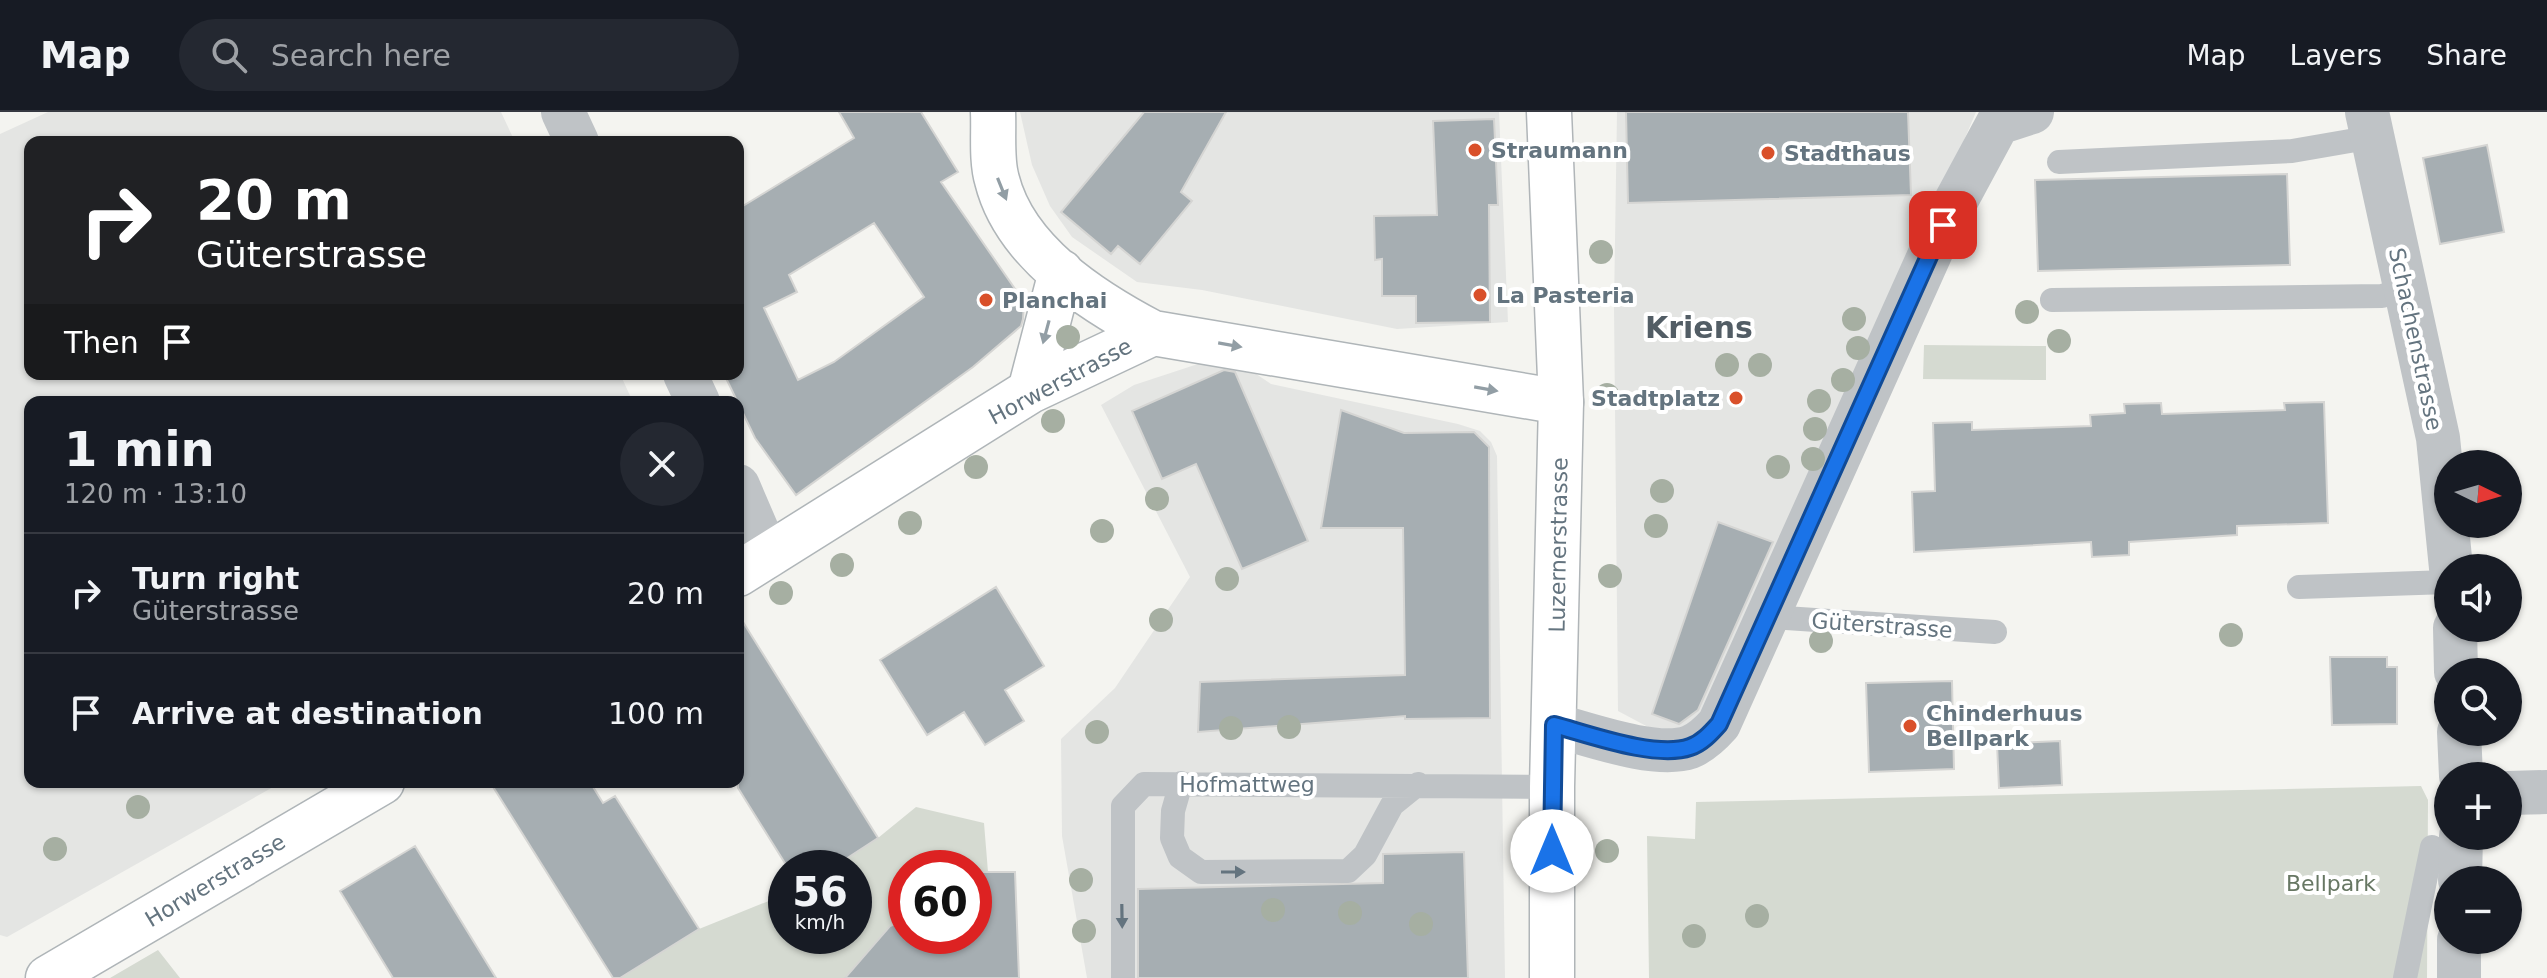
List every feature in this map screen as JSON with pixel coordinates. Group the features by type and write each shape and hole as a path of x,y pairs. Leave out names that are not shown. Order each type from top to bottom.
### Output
{"street":[{"path":"563,112 574,136"},
{"path":"993,112 997,180 1019,228 1061,272 1115,313 1153,333"},
{"name":"Luzernerstrasse","path":"1549,112 1561,402 1552,787 1552,978"},
{"path":"1554,725 1640,747 1688,748 1719,724 1770,617 1943,225 2002,116"},
{"name":"Schachenstrasse","path":"2370,124 2438,438 2450,554"},
{"path":"1030,391 1061,272"},
{"name":"Horwerstrasse","path":"753,565 1030,391 1153,333 1561,402"},
{"path":"744,518 753,565"},
{"name":"Horwerstrasse","path":"48,978 361,788"},
{"path":"2522,793 2547,792"},
{"path":"2459,954 2459,978"}],"lane":[{"path":"2059,162 2292,151 2370,124"},
{"path":"2052,300 2382,296 2406,289"},
{"path":"2299,587 2434,582"},
{"name":"Güterstrasse","path":"1770,617 1995,632"},
{"path":"1181,783 1173,811 1172,838 1180,857 1201,872 1348,871 1365,855 1392,805 1418,784"},
{"name":"Hofmattweg","path":"1123,978 1123,806 1144,784 1552,787"},
{"path":"2405,978 2443,850"}],"shaded area":[{"path":"48,112 501,112 512,136 24,136 24,380 623,380 630,396 24,396 24,788 271,788 7,937 0,935 0,134"},
{"path":"1020,112 1499,112 1508,322 1397,329 1202,290 1137,282 1072,237 1050,206 1032,165"},
{"name":"Stadtplatz","path":"1617,112 1976,112 1931,218 1695,730 1650,728 1618,711 1614,306"},
{"path":"1207,361 1240,363 1271,384 1458,424 1480,431 1491,442 1497,456 1505,978 1087,978 1062,836 1061,739 1115,688 1190,577 1101,405 1134,385"}],"green space":[{"path":"1924,345 2046,346 2046,380 1923,379"},
{"name":"Bellpark","path":"2421,786 2428,800 2427,978 1649,978 1647,836 1695,839 1696,802"},
{"path":"916,807 984,823 986,850 888,850 888,928 872,947 872,850 860,850"},
{"path":"768,901 768,954 866,954 845,978 621,978 699,929"},
{"path":"158,950 180,978 110,978"}],"building":[{"path":"839,112 921,112 958,172 941,182 1024,302 1021,326 973,367 796,495 755,438 744,415 744,396 735,396 727,380 744,380 744,205 854,138","holes":["874,223 924,297 834,362 798,380 764,308 797,292 789,275"]},
{"path":"1144,112 1226,112 1181,192 1192,201 1140,264 1118,246 1111,254 1061,212"},
{"name":"Stadthaus","path":"1626,112 1908,112 1911,195 1628,203"},
{"path":"1494,119 1498,205 1489,205 1490,322 1416,323 1416,296 1382,296 1382,259 1375,260 1374,216 1437,215 1433,121"},
{"path":"2487,145 2504,232 2440,244 2423,158"},
{"path":"2287,174 2290,265 2038,271 2035,180"},
{"path":"1224,370 1235,372 1308,541 1242,569 1196,464 1162,479 1132,411"},
{"path":"2324,402 2328,523 2237,526 2237,535 2129,542 2129,555 2092,557 2091,542 1914,552 1912,492 1935,491 1933,423 1972,422 1972,430 2091,426 2090,415 2125,413 2124,404 2161,403 2162,414 2285,410 2284,403"},
{"path":"1341,410 1404,433 1474,432 1489,447 1490,718 1405,719 1405,716 1198,732 1200,682 1405,675 1403,528 1321,528"},
{"path":"1718,522 1773,542 1698,710 1679,724 1652,714"},
{"path":"996,587 1044,666 1005,690 1024,721 985,745 964,712 927,735 880,660"},
{"path":"744,624 878,838 860,850 777,850 738,788 744,788"},
{"path":"2330,657 2387,657 2387,667 2397,667 2397,724 2332,725"},
{"name":"Chinderhuus Bellpark","path":"1952,681 1954,769 1869,772 1866,683"},
{"path":"2060,741 2062,785 1999,788 1997,744"},
{"path":"494,788 594,788 603,803 615,796 699,929 620,978 613,978"},
{"path":"415,846 496,978 393,978 340,891"},
{"path":"1464,852 1468,978 1138,978 1138,889 1383,883 1383,854"},
{"path":"992,872 1015,872 1019,978 845,978 866,954 872,954 872,947 888,928 888,954 992,954"}],"place":[{"name":"Straumann","path":"1475,150"},
{"name":"Stadthaus","path":"1768,153"},
{"name":"La Pasteria","path":"1480,295"},
{"name":"Planchai","path":"986,300"},
{"name":"Stadtplatz","path":"1736,398"},
{"name":"Chinderhuus Bellpark","path":"1910,726"}],"district":[{"name":"Kriens","path":"1699,328"}],"route":[{"path":"1552,851 1554,725 1640,747 1674,749 1688,748 1701,741 1719,724 1770,617 1943,225"}]}
